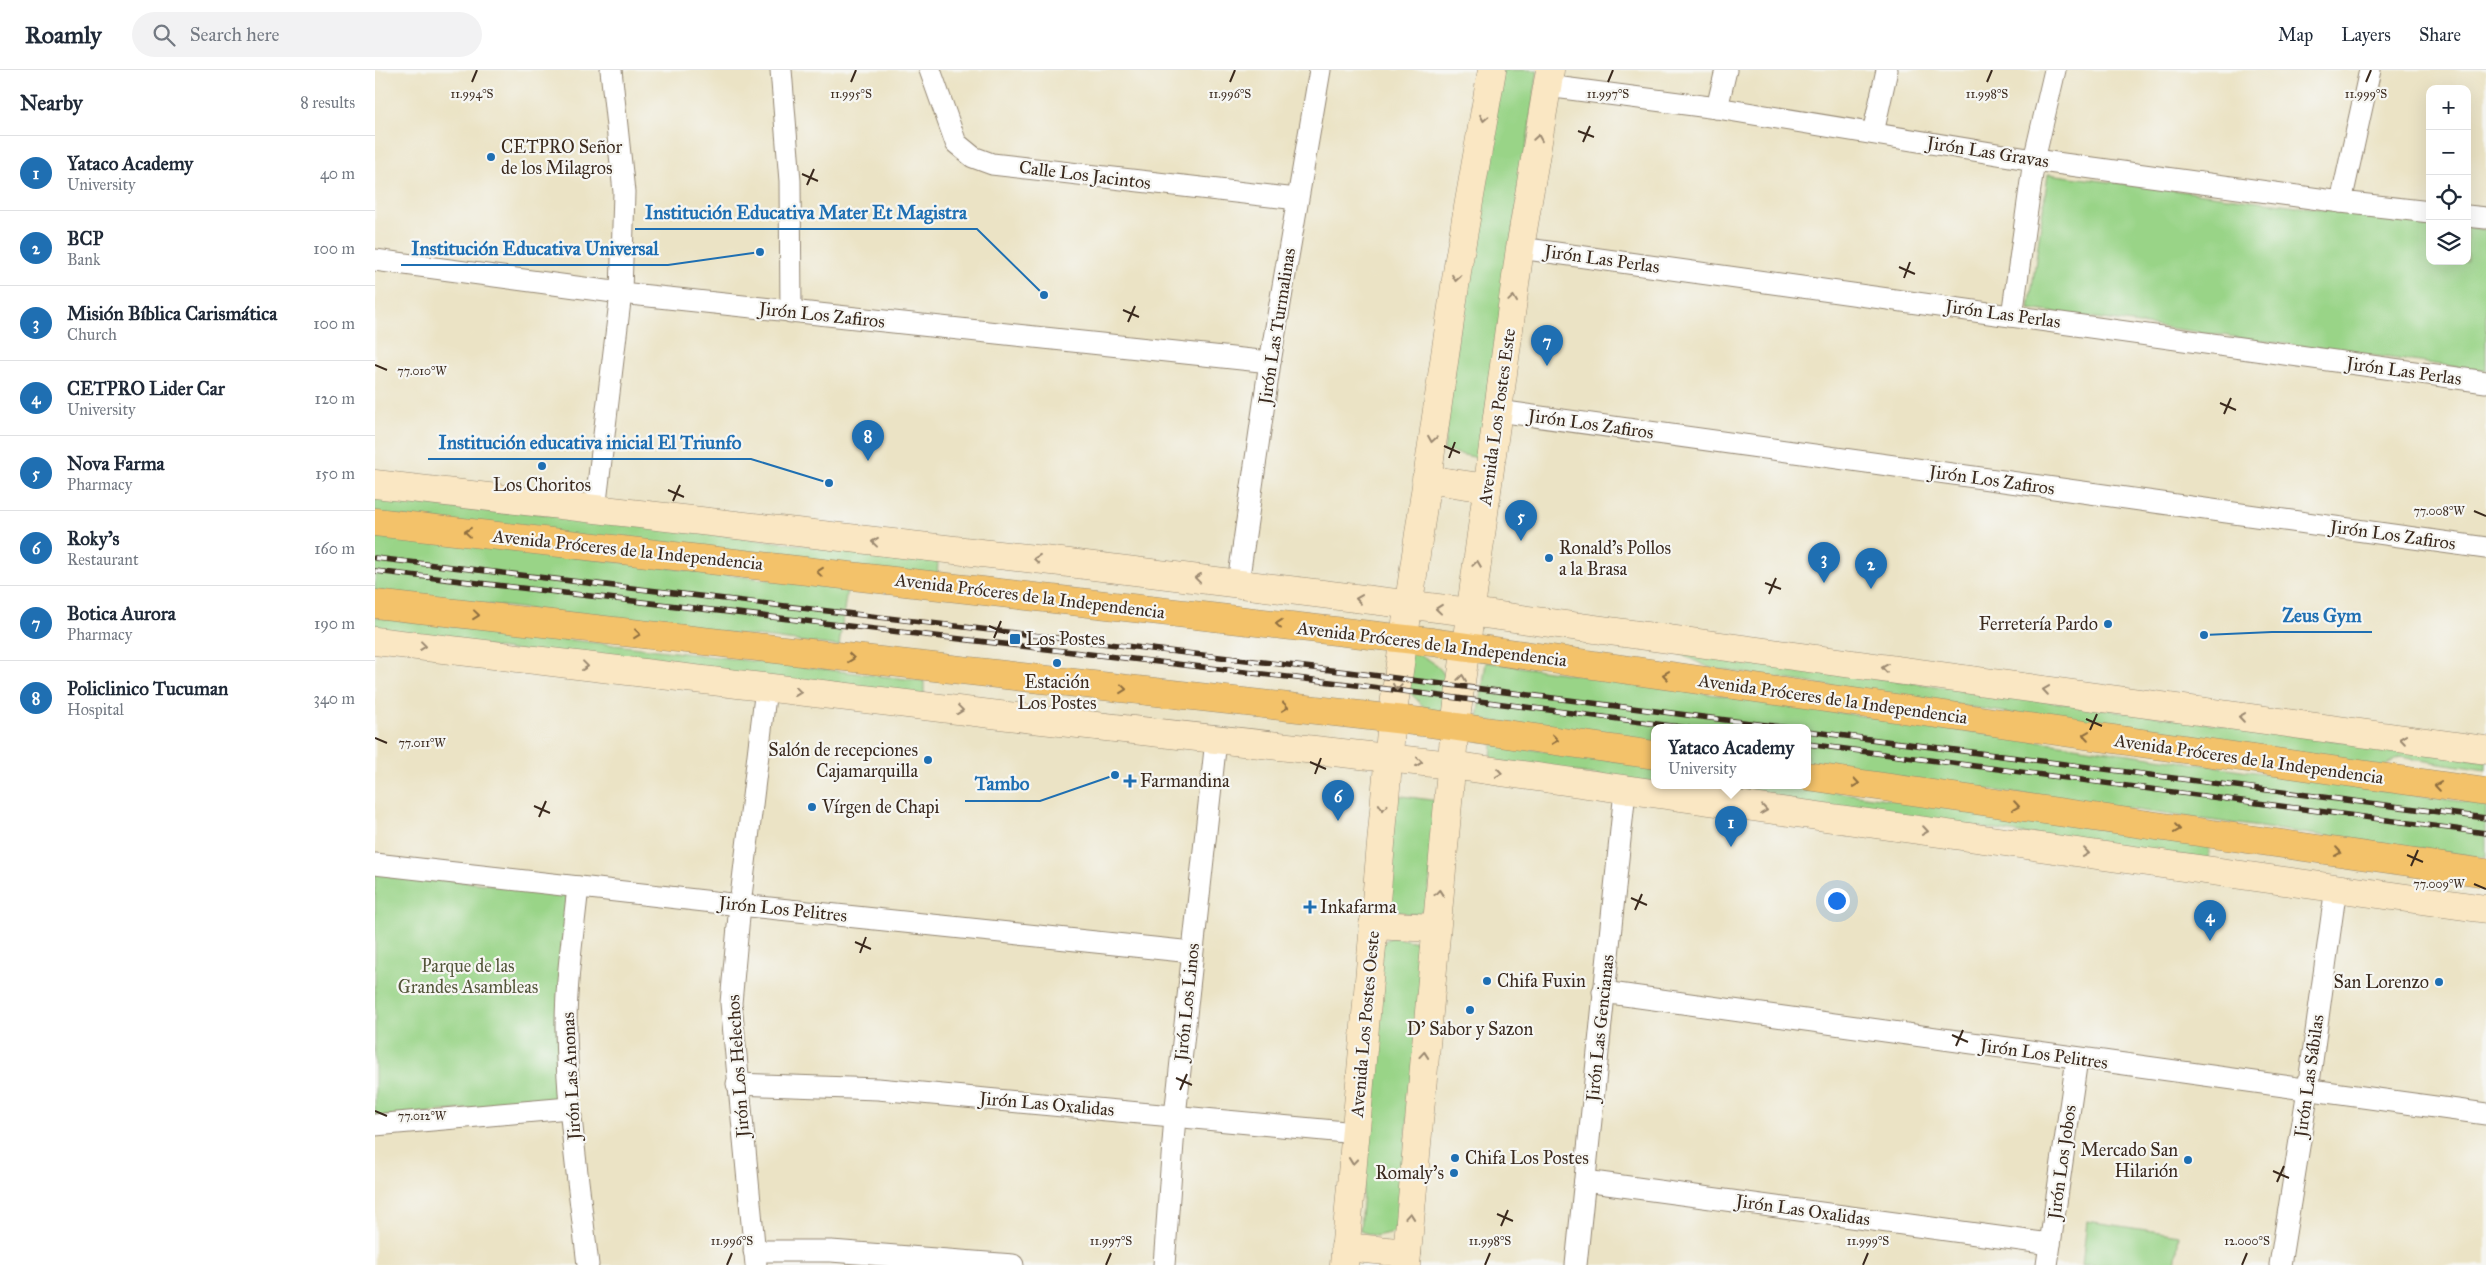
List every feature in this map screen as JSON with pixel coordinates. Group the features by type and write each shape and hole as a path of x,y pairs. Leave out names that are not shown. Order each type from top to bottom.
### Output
{"main road":[{"path":"1408,605 1459,259 1492,70"},
{"name":"Avenida Los Postes Este","path":"1451,765 1520,248 1549,78"},
{"path":"1426,480 1487,488"},
{"name":"Avenida Próceres de la Independencia","path":"375,484 1238,583 1470,612 2486,750"},
{"name":"Avenida Próceres de la Independencia","path":"375,522 1404,638 2486,792"},
{"path":"375,604 1455,726 1651,754"},
{"name":"Avenida Los Postes Oeste","path":"1344,1256 1388,758 1408,605"},
{"path":"375,640 766,688 1451,765 1625,791 2486,909"},
{"path":"1344,1256 1406,1259 1451,765"},
{"path":"1811,777 2486,873"},
{"path":"1373,925 1435,928"}],"street":[{"path":"595,510 621,293 624,192 611,70"},
{"path":"781,70 790,180 791,312"},
{"name":"Calle Los Jacintos","path":"930,70 956,143 973,157 992,164 1297,200"},
{"name":"Jirón Las Turmalinas","path":"1238,583 1270,362 1320,70"},
{"path":"1717,108 1726,70"},
{"path":"1873,133 1887,70"},
{"path":"2012,316 2034,160 2055,70"},
{"path":"2341,202 2370,70"},
{"name":"Jirón Las Gravas","path":"1549,78 1717,108 2034,160 2341,202 2426,212"},
{"path":"2471,216 2486,218"},
{"name":"Jirón Las Perlas","path":"1520,248 2486,382"},
{"name":"Jirón Los Zafiros","path":"375,260 621,293 1270,362"},
{"name":"Jirón Los Zafiros","path":"1498,411 2486,548"},
{"name":"Jirón Los Helechos","path":"755,1258 737,1084 731,1004 740,905 766,688"},
{"name":"Jirón Los Linos","path":"1164,1265 1175,1116 1216,740"},
{"name":"Jirón Las Gencianas","path":"1576,1265 1625,791"},
{"name":"Jirón Los Pelitres","path":"375,864 740,905 1192,952"},
{"name":"Jirón Las Anonas","path":"578,887 569,966 566,1026 569,1108 588,1265"},
{"name":"Jirón Las Sábilas","path":"2280,1265 2308,1090 2336,887"},
{"name":"Jirón Los Pelitres","path":"1603,992 2486,1114"},
{"name":"Jirón Los Jobos","path":"2047,1265 2077,1059"},
{"name":"Jirón Las Oxalidas","path":"737,1084 878,1089 1356,1133"},
{"path":"375,1125 569,1108"},
{"name":"Jirón Las Oxalidas","path":"1585,1181 2050,1244"},
{"path":"755,1258 831,1251 1013,1265"}],"green space":[{"path":"1503,70 1538,70 1479,458 1444,451 1468,245"},
{"path":"2048,174 2426,222 2426,265 2471,265 2471,228 2486,230 2486,371 2029,309"},
{"path":"375,494 938,561 937,577 375,514"},
{"path":"375,533 847,589 839,646 375,591"},
{"path":"375,617 924,681 924,701 375,633"},
{"path":"1672,650 2486,761 2486,770 2399,757 2381,769 1710,668"},
{"path":"1409,651 1430,660 1443,674 1447,682 1448,691 1442,713 1424,707 1409,692"},
{"path":"1486,662 2486,805 2486,858 1811,766 1811,724 1651,724 1651,743 1478,719"},
{"path":"1492,744 1651,765 1651,782 1491,760"},
{"path":"1697,789 1811,789 2210,844 2208,859"},
{"path":"1395,795 1438,801 1427,906 1418,914 1400,912 1393,908 1386,900"},
{"name":"Parque de las Grandes Asambleas","path":"375,872 567,893 560,1101 375,1117"},
{"path":"1392,937 1417,942 1425,949 1397,1224 1395,1232 1375,1236 1360,1231 1381,943"},
{"path":"2087,1221 2179,1235 2175,1265 2082,1265"}],"railway":[{"path":"375,558 1348,672 1758,724"},
{"path":"375,571 1348,684 1657,724"},
{"path":"1811,732 2486,818"},
{"path":"1811,745 2486,833"}],"place":[{"name":"CETPRO Señor de los Milagros","path":"491,157"},
{"name":"Institución Educativa Universal","path":"760,252"},
{"name":"Institución Educativa Mater Et Magistra","path":"1044,295"},
{"name":"Botica Aurora","path":"1547,366"},
{"name":"Policlinico Tucuman","path":"868,461"},
{"name":"Los Choritos","path":"542,466"},
{"name":"Institución educativa inicial El Triunfo","path":"829,483"},
{"name":"Nova Farma","path":"1521,541"},
{"name":"Ronald's Pollos a la Brasa","path":"1549,558"},
{"name":"Misión Bíblica Carismática","path":"1824,583"},
{"name":"BCP","path":"1871,589"},
{"name":"Ferretería Pardo","path":"2108,624"},
{"name":"Zeus Gym","path":"2204,635"},
{"name":"Los Postes","path":"1015,639"},
{"name":"Estación Los Postes","path":"1057,663"},
{"name":"Salón de recepciones Cajamarquilla","path":"928,760"},
{"name":"Tambo","path":"1115,775"},
{"name":"Farmandina","path":"1130,781"},
{"name":"Vírgen de Chapi","path":"812,807"},
{"name":"Roky's","path":"1338,821"},
{"name":"Yataco Academy","path":"1731,847"},
{"name":"Inkafarma","path":"1310,907"},
{"name":"CETPRO Lider Car","path":"2210,941"},
{"name":"Chifa Fuxin","path":"1487,981"},
{"name":"San Lorenzo","path":"2439,982"},
{"name":"D' Sabor y Sazon","path":"1470,1010"},
{"name":"Chifa Los Postes","path":"1455,1158"},
{"name":"Mercado San Hilarión","path":"2188,1160"},
{"name":"Romaly's","path":"1454,1173"}]}
